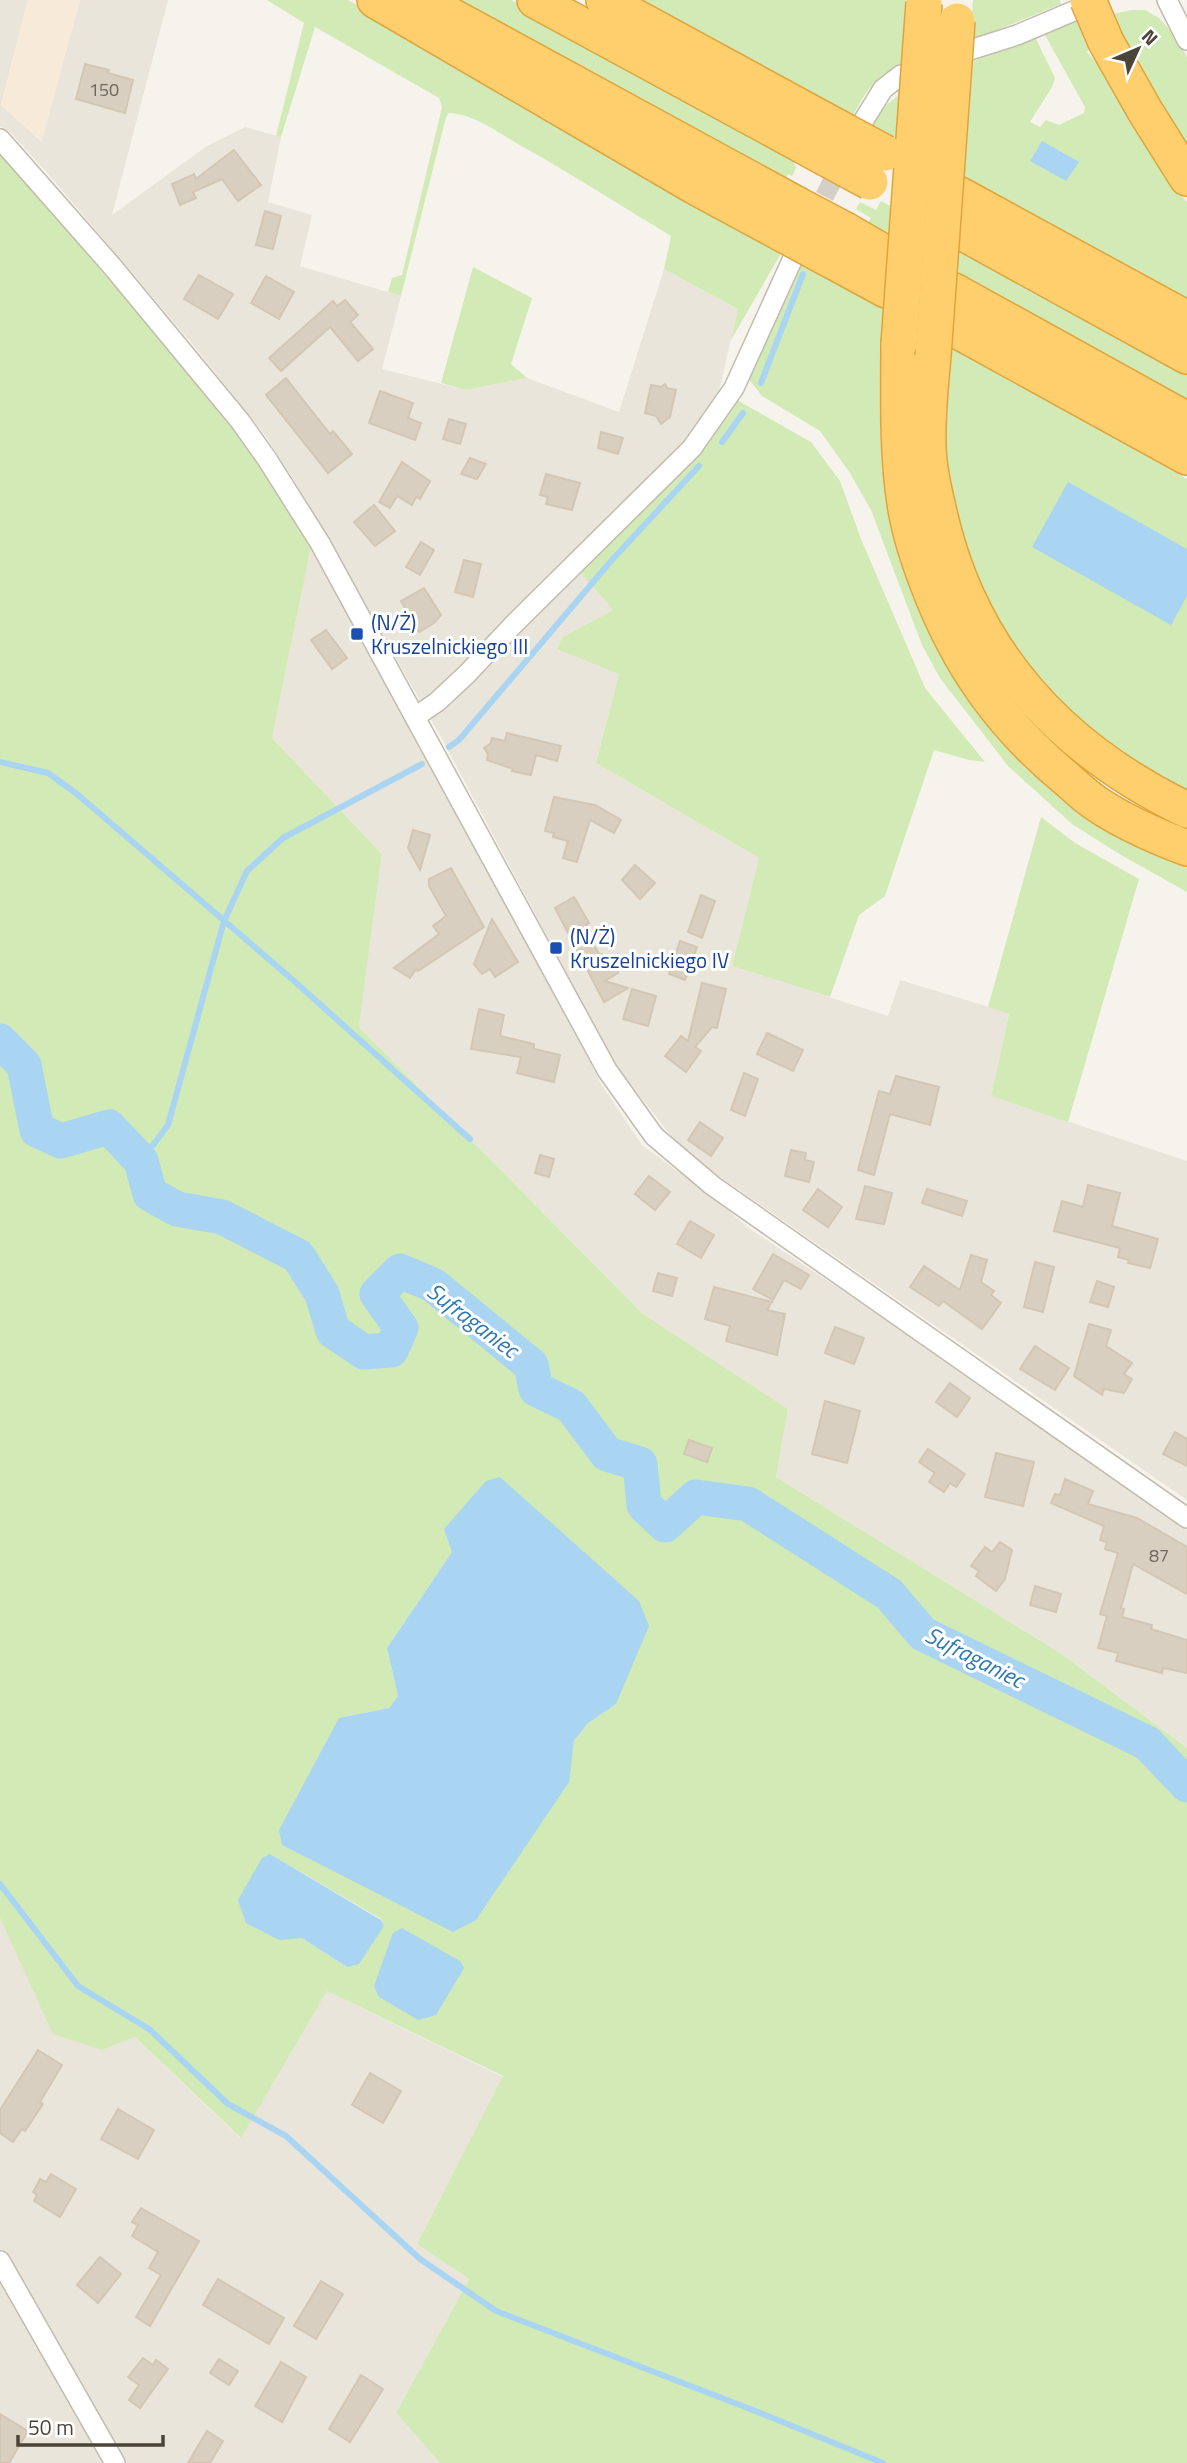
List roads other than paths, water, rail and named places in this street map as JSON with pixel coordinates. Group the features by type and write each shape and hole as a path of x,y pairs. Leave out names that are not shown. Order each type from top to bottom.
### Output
{"highway":[{"path":"375,0 694,186 790,231 837,245 888,255"},
{"path":"422,0 790,231"},
{"path":"535,0 841,135"},
{"path":"604,0 841,135 886,172"},
{"path":"924,1 899,344 900,445 905,505 917,556 960,658 1014,730 1052,767 1097,804 1187,848"},
{"path":"1082,5 1187,178"},
{"path":"962,24 928,426 934,495 947,544 965,595 981,625 992,645 1026,689 1065,731 1145,790 1187,810"},
{"path":"960,195 1187,319"},
{"path":"958,230 1187,356"},
{"path":"837,245 886,290"},
{"path":"954,291 1187,420"},
{"path":"951,327 1187,457"}],"street":[{"path":"1167,0 1187,40"},
{"path":"962,24 1017,35 1082,5"},
{"path":"841,135 883,89 901,75"},
{"path":"0,139 167,330 267,459 305,517 607,1070 654,1136 713,1186 1187,1517"},
{"path":"415,717 453,688 692,448 734,388 790,231"},
{"path":"0,2261 115,2463"}],"water":[{"path":"1042,141 1079,162 1066,181 1030,161"},
{"path":"1068,482 1187,549 1187,596 1171,625 1032,547"},
{"path":"500,1477 639,1601 649,1626 616,1704 587,1724 574,1741 569,1782 476,1920 453,1932 282,1845 279,1830 339,1718 389,1708 398,1696 387,1648 452,1552 444,1529 486,1481"},
{"path":"270,1854 381,1920 384,1926 359,1964 347,1967 302,1938 279,1940 246,1923 238,1900 262,1858"},
{"path":"402,1928 460,1961 464,1968 436,2015 418,2020 379,1997 374,1986 393,1933"}],"waterway":[{"path":"761,383 803,274"},
{"path":"722,442 743,413"},
{"path":"449,747 459,740 611,561 699,466"},
{"path":"0,762 48,773 77,794 293,980 470,1139"},
{"path":"141,1161 168,1125 224,921 247,871 283,838 422,764"},
{"name":"Sufraganiec","path":"0,1041 24,1065 37,1130 61,1141 109,1127 141,1161 150,1194 177,1209 222,1217 298,1256 322,1294 333,1331 364,1352 391,1350 401,1328 377,1294 400,1271 433,1285 531,1365 536,1389 571,1406 607,1454 640,1464 644,1505 665,1525 696,1497 748,1504 889,1594 923,1634 1147,1743 1187,1785"},
{"path":"0,1884 78,1986 149,2029 228,2104 286,2136 420,2259 496,2311 883,2463"}],"tunnel":[{"path":"811,222 844,159"}],"place":[{"name":"(N/Ż) Kruszelnickiego III","path":"357,634"},
{"name":"(N/Ż) Kruszelnickiego IV","path":"556,948"}]}
